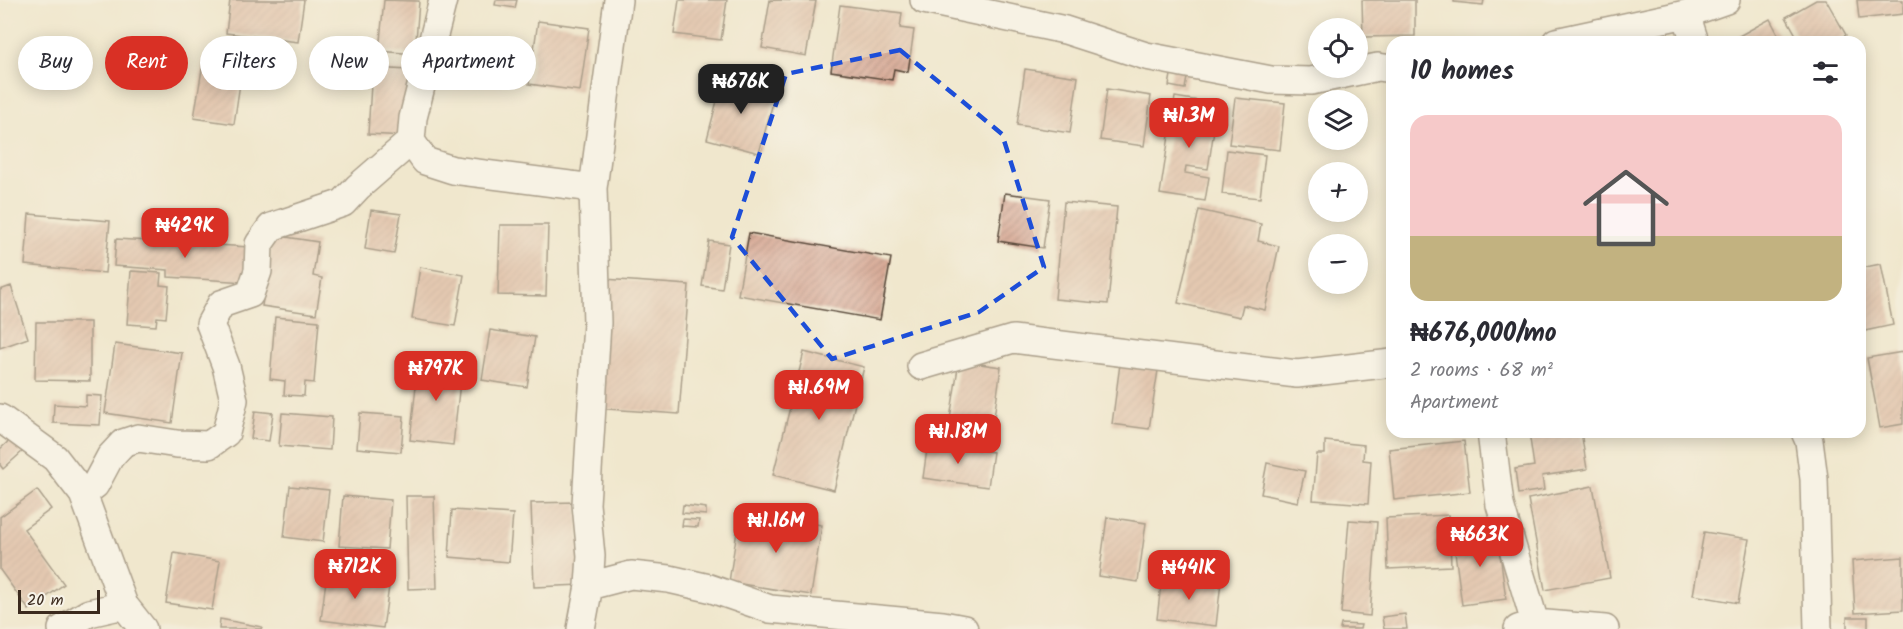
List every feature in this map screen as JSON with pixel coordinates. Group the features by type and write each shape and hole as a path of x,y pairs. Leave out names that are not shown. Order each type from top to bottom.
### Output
{"street":[{"path":"443,0 413,118 411,141 425,161 453,171 593,188"},
{"path":"581,629 589,586 591,556 586,504 597,323 593,188 618,0"},
{"path":"924,0 1065,30 1146,56 1271,80 1311,81 1378,67 1386,68"},
{"path":"1585,36 1686,14 1726,0"},
{"path":"1686,14 1693,36"},
{"path":"83,494 95,485 110,457 123,443 138,438 177,444 208,445 226,433 234,400 226,366 210,324 221,304 250,294 258,271 259,244 272,227 343,203 411,141"},
{"path":"921,366 1013,339 1297,374 1386,364"},
{"path":"0,418 55,458 83,494 124,605 143,629"},
{"path":"1492,438 1500,506 1526,626 1605,629"},
{"path":"1808,438 1814,479 1818,629"},
{"path":"589,586 631,575 669,579 709,588 770,609 964,629"},
{"path":"62,629 89,613 124,605"}],"highlighted area":[{"path":"900,50 1002,134 1044,267 979,312 832,359 732,237 786,74"}],"building":[{"path":"230,0 304,0 298,42 297,36 250,36 226,33"},
{"path":"384,0 419,1 416,36 401,36 401,53 389,52 389,36 380,36"},
{"path":"496,0 517,0 515,8 495,5"},
{"path":"679,0 727,0 721,40 674,34"},
{"path":"770,0 816,1 806,56 762,48"},
{"path":"1362,0 1415,0 1415,36 1368,37 1368,18 1362,18"},
{"path":"1454,0 1484,0 1483,5 1454,2"},
{"path":"1816,0 1826,0 1846,35 1797,36 1786,17"},
{"path":"1857,0 1903,0 1903,14 1859,19"},
{"path":"840,5 902,13 900,28 914,30 908,72 894,69 892,80 831,71"},
{"path":"1770,19 1779,36 1739,36"},
{"path":"538,21 589,28 580,91 536,85"},
{"path":"1173,64 1189,66 1185,89 1169,86"},
{"path":"389,69 401,70 401,90 408,90 405,136 368,134 371,90 389,90"},
{"path":"1025,69 1078,77 1070,133 1017,125"},
{"path":"723,78 776,92 759,153 707,139"},
{"path":"200,81 200,90 239,90 234,124 194,118"},
{"path":"1107,89 1151,96 1144,146 1100,140"},
{"path":"1175,97 1218,104 1208,169 1186,166 1185,173 1209,177 1205,201 1160,194"},
{"path":"1235,98 1285,103 1280,150 1229,144"},
{"path":"1227,150 1265,155 1260,198 1222,194"},
{"path":"1005,193 1050,199 1043,248 998,241"},
{"path":"1064,202 1117,207 1108,304 1055,299"},
{"path":"371,210 401,214 394,254 365,249"},
{"path":"1199,210 1261,224 1258,241 1279,246 1265,310 1243,305 1240,317 1178,303"},
{"path":"29,214 110,221 105,273 25,265"},
{"path":"500,225 548,225 546,296 498,295"},
{"path":"749,233 891,258 880,320 738,295"},
{"path":"273,235 318,242 313,276 322,278 316,314 262,306"},
{"path":"116,239 249,247 246,282 168,277 168,270 114,266"},
{"path":"709,241 729,244 722,289 702,286"},
{"path":"1881,264 1893,325 1866,331 1866,267"},
{"path":"420,267 464,275 455,326 412,319"},
{"path":"131,271 161,273 160,285 169,286 166,318 157,317 156,326 127,324"},
{"path":"604,279 689,285 679,414 594,408"},
{"path":"11,286 28,338 0,348 0,290"},
{"path":"275,317 319,321 314,383 305,382 304,396 284,395 285,381 270,379"},
{"path":"36,322 90,322 90,381 35,380"},
{"path":"490,330 535,337 527,387 482,380"},
{"path":"115,344 182,353 172,423 105,413"},
{"path":"804,352 864,367 834,490 773,475"},
{"path":"1903,352 1903,424 1880,428 1867,358"},
{"path":"419,359 462,364 453,445 410,440"},
{"path":"959,361 1001,367 991,439 948,432"},
{"path":"1120,364 1158,370 1149,429 1112,424"},
{"path":"86,395 102,396 100,425 53,423 54,404 86,406"},
{"path":"255,411 273,413 269,441 251,439"},
{"path":"282,413 332,417 330,450 279,446"},
{"path":"360,413 404,416 401,452 357,448"},
{"path":"12,438 23,451 3,469 0,465 0,449"},
{"path":"1530,438 1582,438 1587,469 1542,476 1544,490 1518,494 1515,469 1534,466"},
{"path":"1325,441 1364,445 1363,460 1371,461 1368,504 1313,500 1317,454 1325,454"},
{"path":"1464,441 1470,492 1394,500 1389,449"},
{"path":"928,442 993,452 988,487 923,478"},
{"path":"1267,463 1305,471 1298,502 1261,494"},
{"path":"290,486 329,490 323,542 284,537"},
{"path":"1593,486 1610,578 1545,590 1528,499"},
{"path":"37,490 51,509 24,529 64,584 29,610 0,570 0,517"},
{"path":"343,496 391,500 387,549 339,546"},
{"path":"406,496 434,496 437,588 408,589"},
{"path":"578,502 581,585 534,587 531,503"},
{"path":"683,505 706,508 706,515 682,513"},
{"path":"452,510 513,514 509,562 449,557"},
{"path":"740,512 822,525 811,595 729,582"},
{"path":"1449,515 1451,566 1388,569 1386,518"},
{"path":"1107,517 1146,523 1138,582 1099,576"},
{"path":"683,519 699,520 698,527 682,526"},
{"path":"1349,520 1377,522 1370,616 1341,613"},
{"path":"1497,531 1506,599 1462,605 1453,537"},
{"path":"1704,532 1749,539 1738,603 1693,595"},
{"path":"174,553 220,561 212,610 166,603"},
{"path":"1903,557 1903,610 1855,613 1852,561"},
{"path":"327,572 390,580 383,628 321,620"},
{"path":"1162,576 1221,582 1216,626 1157,619"},
{"path":"1405,614 1407,629 1384,629 1382,617"},
{"path":"1847,617 1868,617 1868,629 1847,629"},
{"path":"220,619 262,627 261,629 219,629"},
{"path":"1341,624 1361,625 1360,629 1340,629"}]}
